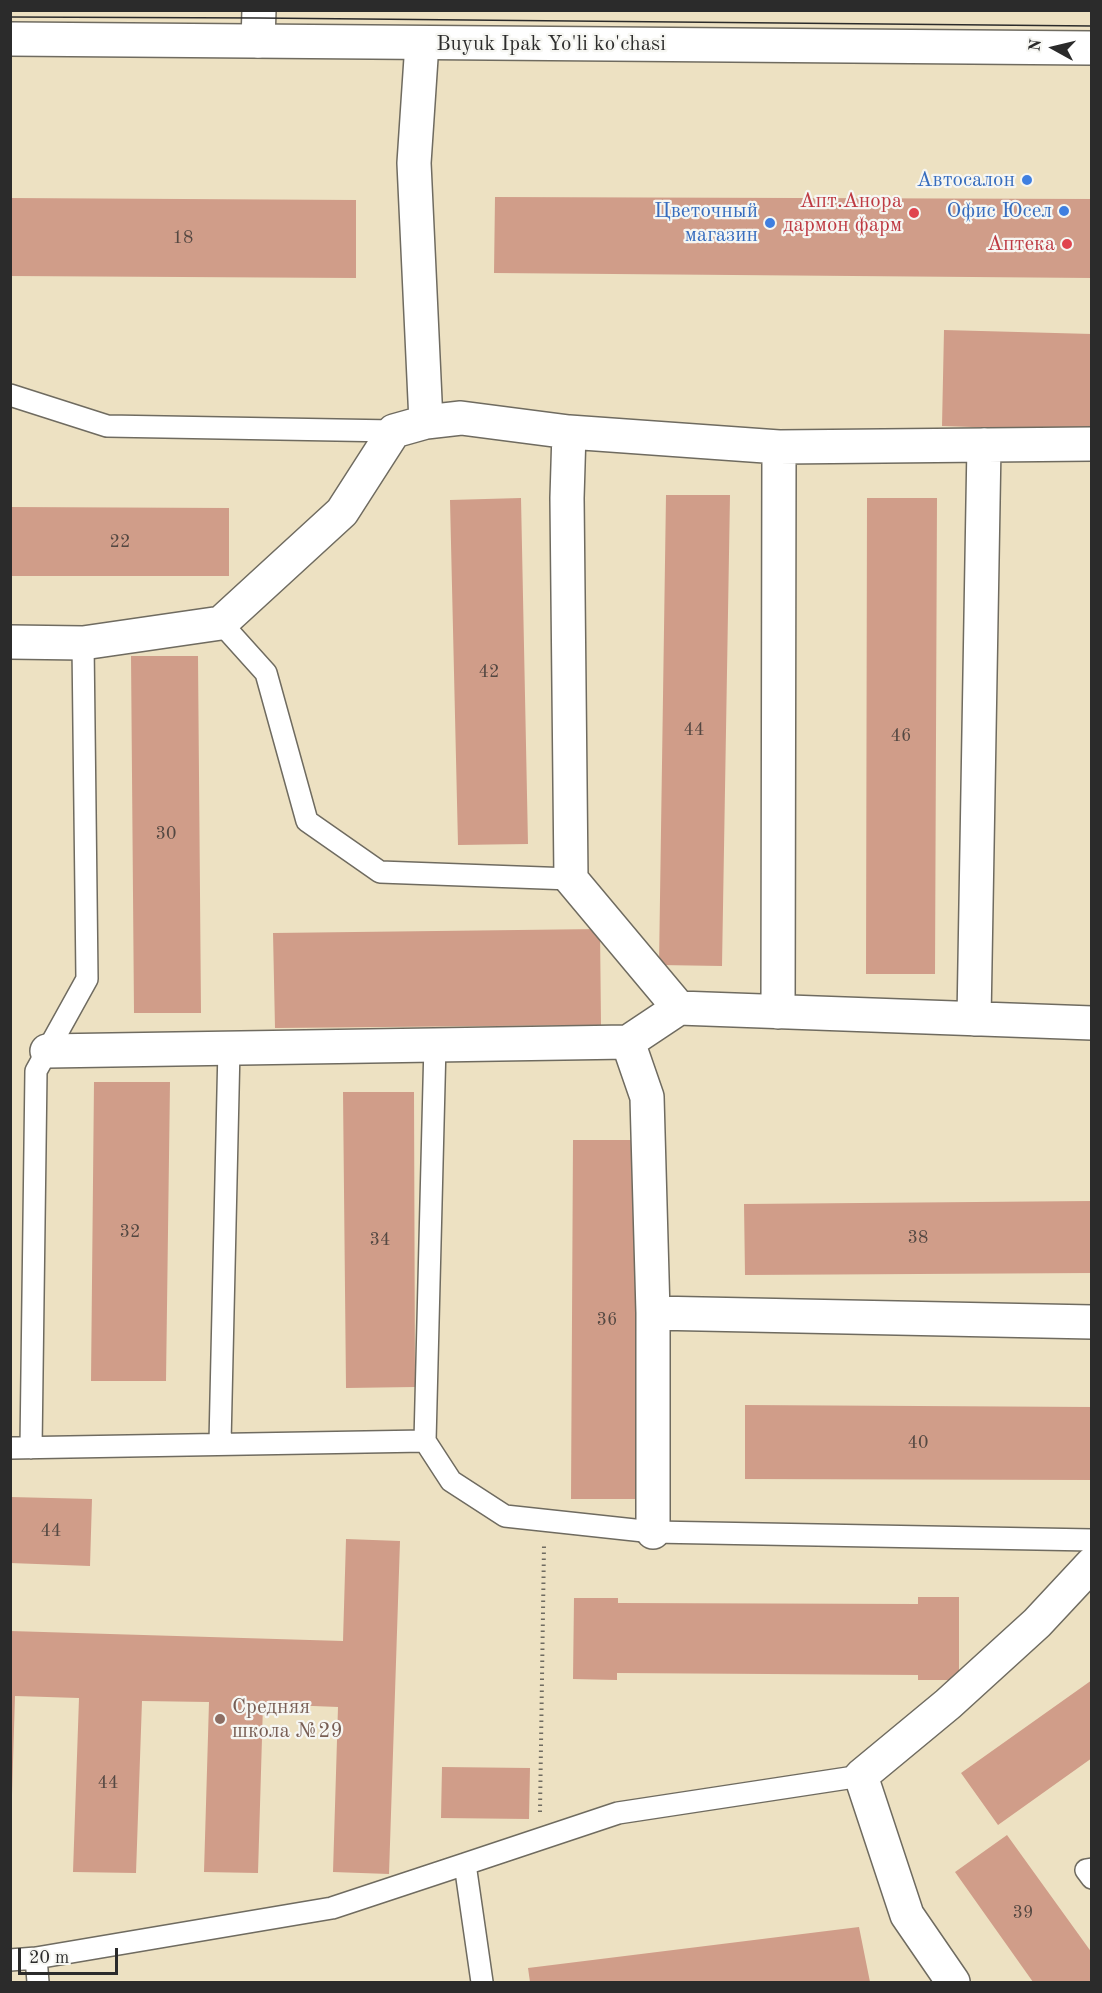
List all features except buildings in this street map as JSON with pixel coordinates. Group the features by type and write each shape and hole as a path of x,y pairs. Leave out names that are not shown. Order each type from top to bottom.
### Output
{"street":[{"name":"Buyuk Ipak Yo'li ko'chasi","path":"10,39 258,26 422,43 1092,48"},
{"path":"422,43 414,163 426,422"},
{"path":"10,642 84,643 221,623 342,513 394,431 426,422 461,418 569,432 779,447 1092,444"},
{"path":"569,432 567,498 571,879 678,1008"},
{"path":"974,1019 984,445"},
{"path":"778,1012 779,447"},
{"path":"47,1051 628,1042 678,1008 1092,1023"},
{"path":"628,1042 647,1097 653,1313 653,1532"},
{"path":"653,1313 1092,1322"},
{"path":"953,1983 907,1915 861,1776 948,1704 1037,1623 1092,1564"}],"lane":[{"path":"10,395 107,426 394,431"},
{"path":"221,623 266,673 307,821 380,872 571,879"},
{"path":"84,643 87,979 36,1071 21,1448 425,1441"},
{"path":"435,1044 425,1441 451,1481 505,1516 653,1532 1092,1540"},
{"path":"220,1443 229,1048"},
{"path":"10,1960 36,1958 332,1908 618,1813 861,1776"},
{"path":"465,1864 482,1983"},
{"path":"1092,1869 1086,1870 1092,1878"},
{"path":"36,1958 38,1983"}],"path":[{"path":"540,1839 545,1520"}],"tram line":[{"path":"10,17 1092,26"}],"place":[{"name":"Автосалон","path":"1027,180"},
{"name":"Офис Юсел","path":"1064,211"},
{"name":"Апт.Анора дармон фарм","path":"914,213"},
{"name":"Цветочный магазин","path":"770,223"},
{"name":"Аптека","path":"1067,244"},
{"name":"Средняя школа №29","path":"220,1719"}]}
